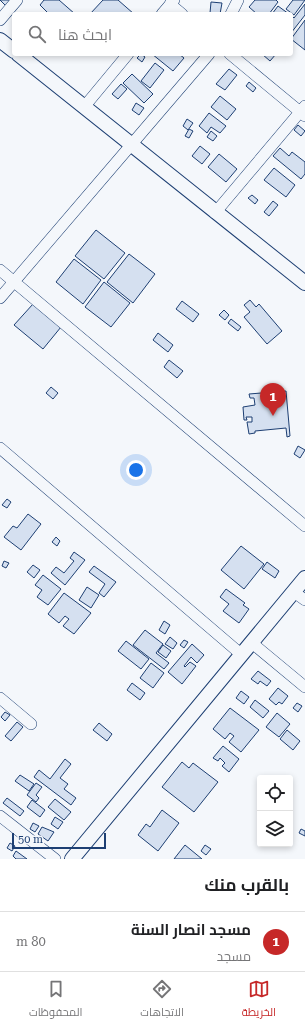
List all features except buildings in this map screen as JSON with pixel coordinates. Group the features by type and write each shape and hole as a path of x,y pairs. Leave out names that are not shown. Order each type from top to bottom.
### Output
{"street":[{"path":"0,20 17,0"},
{"path":"232,12 238,0"},
{"path":"164,12 172,2 180,12"},
{"path":"0,40 12,49"},
{"path":"20,56 215,213 305,283"},
{"path":"84,107 126,56"},
{"path":"0,298 208,56"},
{"path":"215,213 303,112 233,56"},
{"path":"0,270 305,526"},
{"path":"0,448 242,654"},
{"path":"72,859 305,578"},
{"path":"294,592 305,600"},
{"path":"252,642 305,687"},
{"path":"0,698 32,724"},
{"path":"0,816 55,859"}],"place":[{"name":"مسجد انصار السنة","path":"273,416"}]}
